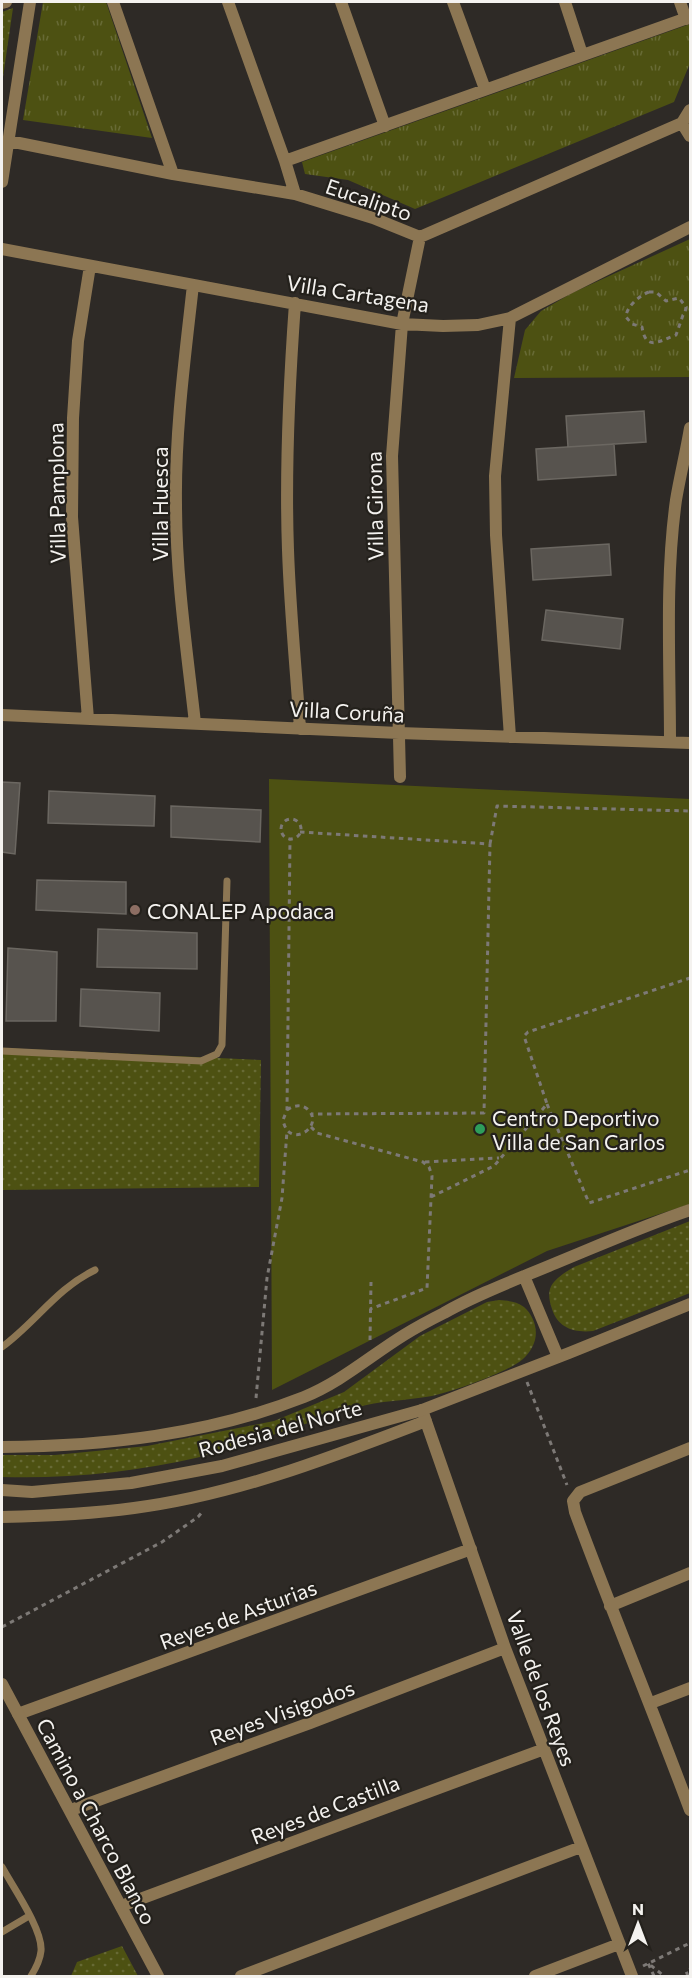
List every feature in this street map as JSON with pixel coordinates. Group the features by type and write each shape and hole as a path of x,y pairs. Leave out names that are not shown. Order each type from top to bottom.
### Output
{"street":[{"path":"2,3 6,2"},
{"path":"2,182 30,2"},
{"path":"113,2 173,174"},
{"path":"228,2 295,194"},
{"path":"341,2 385,126"},
{"path":"453,2 485,89"},
{"path":"565,2 582,54"},
{"path":"285,161 688,18 680,2"},
{"path":"690,110 682,123 690,136"},
{"name":"Eucalipto","path":"9,141 173,174 295,194 373,218 420,237 682,123"},
{"name":"Villa Cartagena","path":"2,249 402,324 478,325 510,318 690,227"},
{"name":"Villa Girona","path":"400,777 392,456 402,324 420,237"},
{"name":"Villa Pamplona","path":"88,719 72,506 73,418 78,341 90,266"},
{"name":"Villa Huesca","path":"193,285 180,400 176,503 178,572 195,723"},
{"path":"295,303 289,382 288,551 300,729"},
{"path":"510,318 495,476 496,535 510,737"},
{"path":"670,742 669,611 672,550 676,500 690,428"},
{"name":"Villa Coruña","path":"2,715 300,729 690,743"},
{"name":"Rodesia del Norte","path":"2,1447 60,1446 161,1436 213,1426 254,1414 305,1396 337,1381 403,1335 447,1311 524,1276 690,1210"},
{"path":"524,1276 558,1357"},
{"name":"Rodesia del Norte","path":"2,1490 32,1492 131,1483 222,1466 424,1415 522,1371 690,1304"},
{"path":"2,1517 46,1516 135,1508 219,1491 326,1460 424,1415"},
{"name":"Valle de los Reyes","path":"424,1415 505,1647 631,1974"},
{"path":"690,1448 580,1491 573,1501 610,1606 651,1703 690,1810"},
{"name":"Reyes de Asturias","path":"18,1714 471,1549"},
{"path":"610,1606 690,1573"},
{"name":"Reyes Visigodos","path":"71,1810 310,1723 505,1647"},
{"name":"Camino a Charco Blanco","path":"2,1684 158,1977"},
{"path":"651,1703 690,1688"},
{"name":"Reyes de Castilla","path":"121,1906 544,1749"},
{"path":"241,1977 581,1847"},
{"path":"535,1977 620,1944"}],"lane":[{"path":"2,1052 201,1061 217,1054 222,1045 227,881"},
{"path":"2,1347 35,1319 64,1288 94,1270"},
{"path":"2,1867 38,1933 41,1948 39,1964 31,1977"},
{"path":"2,1885 9,1881"},
{"path":"2,1932 29,1916"}],"path":[{"path":"649,292 656,292 666,301 679,298 686,307 676,335 649,343 644,338 642,327 627,320 626,311 643,294 649,292"},
{"path":"311,1114 484,1113 490,844 496,806 689,811 690,813"},
{"path":"300,832 298,823 294,820 285,821 281,827 285,837 290,839 300,832 490,844"},
{"path":"254,1414 267,1278 282,1198 287,1131 283,1120 287,1110 290,839"},
{"path":"690,978 528,1032 524,1036 547,1104 590,1203 690,1170"},
{"path":"431,1197 494,1166 547,1104"},
{"path":"287,1110 293,1106 306,1109 311,1114 311,1127 317,1133 423,1162 500,1158"},
{"path":"287,1131 300,1135 311,1127"},
{"path":"370,1309 427,1288 432,1176 429,1167 423,1162"},
{"path":"370,1359 371,1282"},
{"path":"522,1371 573,1501"},
{"path":"2,1627 162,1542 198,1517 219,1491"},
{"path":"631,1974 648,1963 690,1943"},
{"path":"648,1963 654,1977"},
{"path":"648,1963 664,1977"},
{"path":"688,1977 686,1971 690,1969"}],"green space":[{"path":"43,2 106,2 152,138 23,120"},
{"path":"13,8 2,84 2,12"},
{"path":"690,24 690,63 674,102 415,209 348,180 305,174 302,162"},
{"path":"690,239 690,377 514,378 525,330 541,311 572,293"},
{"name":"Centro Deportivo Villa de San Carlos","path":"269,779 690,799 690,1204 547,1251 272,1390"},
{"path":"2,1048 261,1060 259,1187 2,1190"},
{"path":"690,1221 690,1293 593,1331 573,1330 558,1321 552,1309 549,1294 552,1285 560,1276 574,1267"},
{"path":"499,1300 515,1302 527,1310 535,1326 534,1344 526,1356 516,1364 463,1387 432,1396 364,1405 239,1446 176,1462 76,1476 2,1477 2,1455 55,1455 147,1446 274,1421 344,1392 420,1336 487,1302"},
{"path":"122,1946 138,1976 71,1976 77,1962"}],"building":[{"path":"644,411 646,442 568,447 566,416"},
{"path":"614,444 616,475 538,480 536,449"},
{"path":"609,544 611,575 533,580 531,549"},
{"path":"546,610 623,619 620,649 542,640"},
{"path":"2,782 20,783 15,854 2,852"},
{"path":"49,791 155,796 154,826 48,823"},
{"path":"171,806 261,810 260,842 171,837"},
{"path":"37,880 126,882 126,914 36,910"},
{"path":"98,929 197,933 197,969 97,967"},
{"path":"8,948 57,952 56,1021 6,1021"},
{"path":"81,989 160,993 159,1031 80,1026"}],"place":[{"name":"CONALEP Apodaca","path":"135,910"},
{"name":"Centro Deportivo Villa de San Carlos","path":"480,1129"}]}
